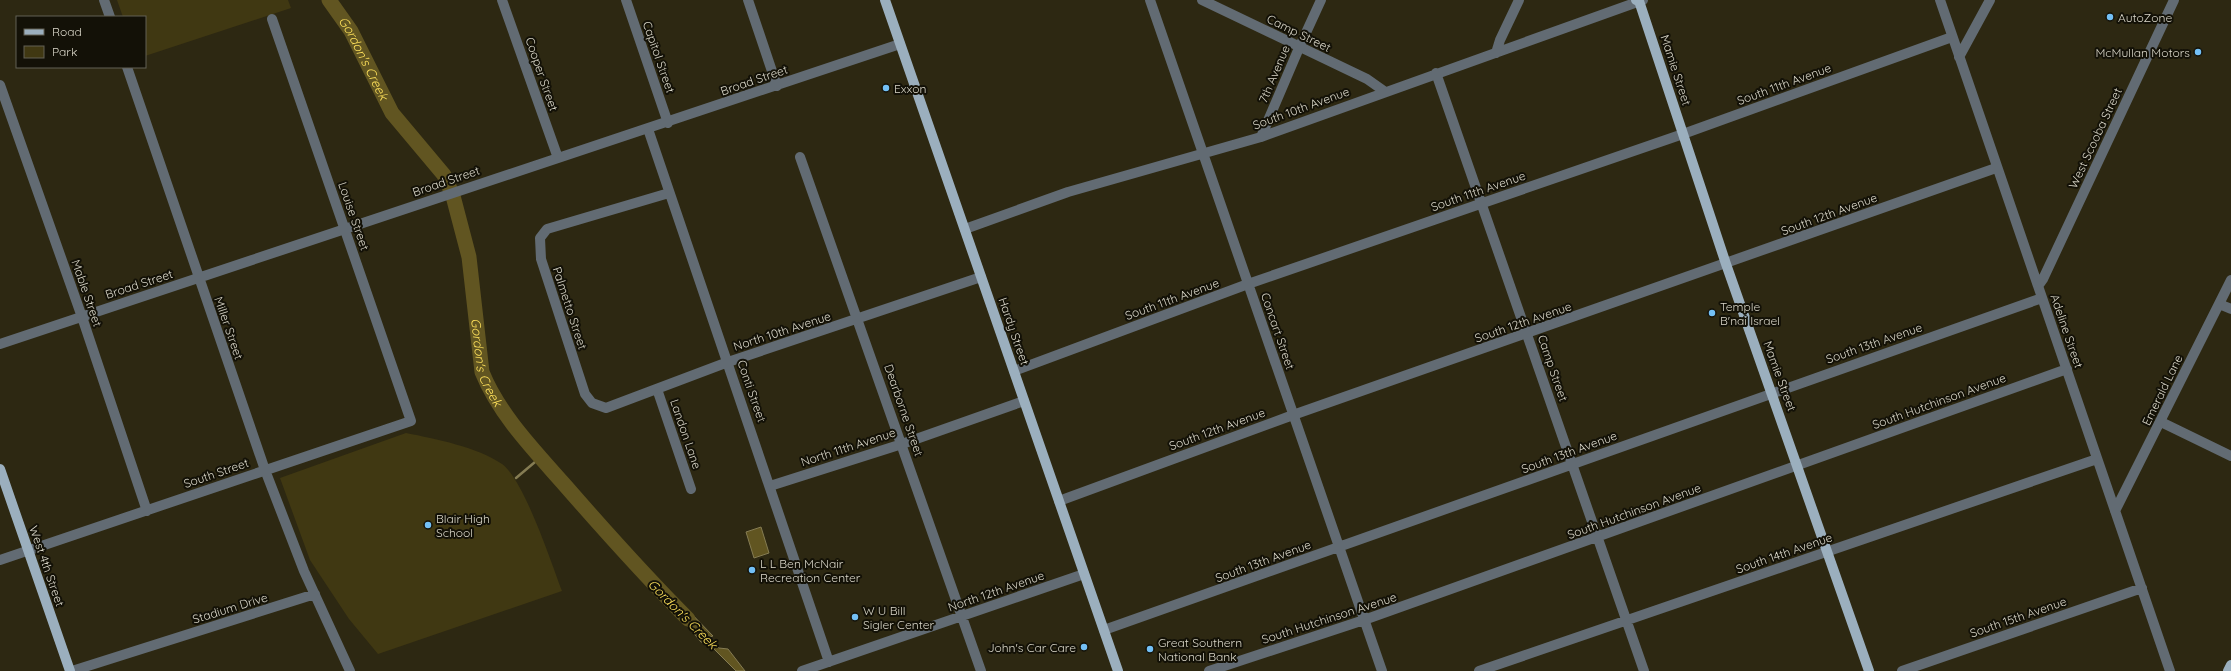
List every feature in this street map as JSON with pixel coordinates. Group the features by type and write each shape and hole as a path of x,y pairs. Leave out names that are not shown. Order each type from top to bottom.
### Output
{"main road":[{"name":"Hardy Street","path":"885,0 1118,671"},
{"name":"Mamie Street","path":"1639,0 1726,264 1773,392 1869,671"},
{"name":"West 4th Street","path":"0,469 71,671"},
{"path":"2228,671 2231,665"}],"street":[{"path":"104,0 110,16"},
{"name":"Cooper Street","path":"502,0 558,158"},
{"name":"Capitol Street","path":"626,0 668,123"},
{"path":"748,0 777,86"},
{"name":"Concart Street","path":"1150,0 1338,548 1382,671"},
{"name":"Camp Street","path":"1202,0 1299,48 1367,79 1384,91"},
{"name":"7th Avenue","path":"1261,137 1299,48 1322,0"},
{"path":"1496,53 1500,40 1519,0"},
{"name":"South 10th Avenue","path":"964,229 1068,192 1261,137 1384,91 1496,53 1639,0"},
{"name":"Adeline Street","path":"1940,0 1996,168 2067,369 2170,671"},
{"path":"1959,57 1990,0"},
{"name":"West Scooba Street","path":"2038,286 2174,0"},
{"name":"Louise Street","path":"272,19 411,421"},
{"name":"South 11th Avenue","path":"1014,370 1248,284 1683,134 1952,37"},
{"name":"Broad Street","path":"0,344 469,187 668,123 900,44"},
{"name":"Miller Street","path":"126,68 265,470 296,552 316,594"},
{"name":"Camp Street","path":"1436,73 1644,671"},
{"name":"Mable Street","path":"0,85 82,317 147,511"},
{"name":"Conti Street","path":"648,129 829,662"},
{"name":"Dearborne Street","path":"800,157 963,615 981,671"},
{"name":"South 12th Avenue","path":"1059,501 1293,415 1528,334 1996,168"},
{"name":"Palmetto Street","path":"592,404 585,394 541,259 540,238 547,229 669,193"},
{"name":"North 10th Avenue","path":"592,404 606,408 728,362 859,320 981,277"},
{"name":"Emerald Lane","path":"2115,510 2161,422 2231,280"},
{"name":"South 13th Avenue","path":"1104,630 2042,298"},
{"path":"2219,304 2231,309"},
{"name":"South Hutchinson Avenue","path":"1214,669 1364,620 1598,538 2067,369"},
{"name":"Landon Lane","path":"657,388 691,489"},
{"name":"North 11th Avenue","path":"770,486 902,444 1024,401"},
{"name":"South Street","path":"0,560 411,421"},
{"path":"2161,422 2231,456"},
{"name":"South 14th Avenue","path":"1479,671 2097,459"},
{"name":"North 12th Avenue","path":"802,671 1084,574"},
{"name":"South 15th Avenue","path":"1902,671 2142,588"},
{"path":"316,594 350,671"},
{"name":"Stadium Drive","path":"71,671 316,594"}],"green space":[{"path":"117,0 288,0 291,8 146,56 146,16 123,16"},
{"path":"406,433 469,448 502,464 510,473 528,504 562,591 378,654 349,619 310,560 280,478"}],"water":[{"path":"761,527 769,553 754,558 746,532"},
{"path":"682,604 713,636 709,637 719,648 728,649 745,671 736,671 709,644 701,642 677,613 674,605"}],"waterway":[{"name":"Gordon's Creek","path":"329,0 351,31 392,113 444,175 453,196 469,257 482,372 489,387 507,417 540,457 656,586 688,619"},
{"path":"516,478 535,462 539,454"}],"place":[{"name":"AutoZone","path":"2110,17"},
{"name":"McMullan Motors","path":"2198,52"},
{"name":"Exxon","path":"886,88"},
{"name":"Temple B'nai Israel","path":"1712,313"},
{"name":"Blair High School","path":"428,525"},
{"name":"L L Ben McNair Recreation Center","path":"752,570"},
{"name":"W U Bill Sigler Center","path":"855,617"},
{"name":"John's Car Care","path":"1084,647"},
{"name":"Great Southern National Bank","path":"1150,649"}]}
